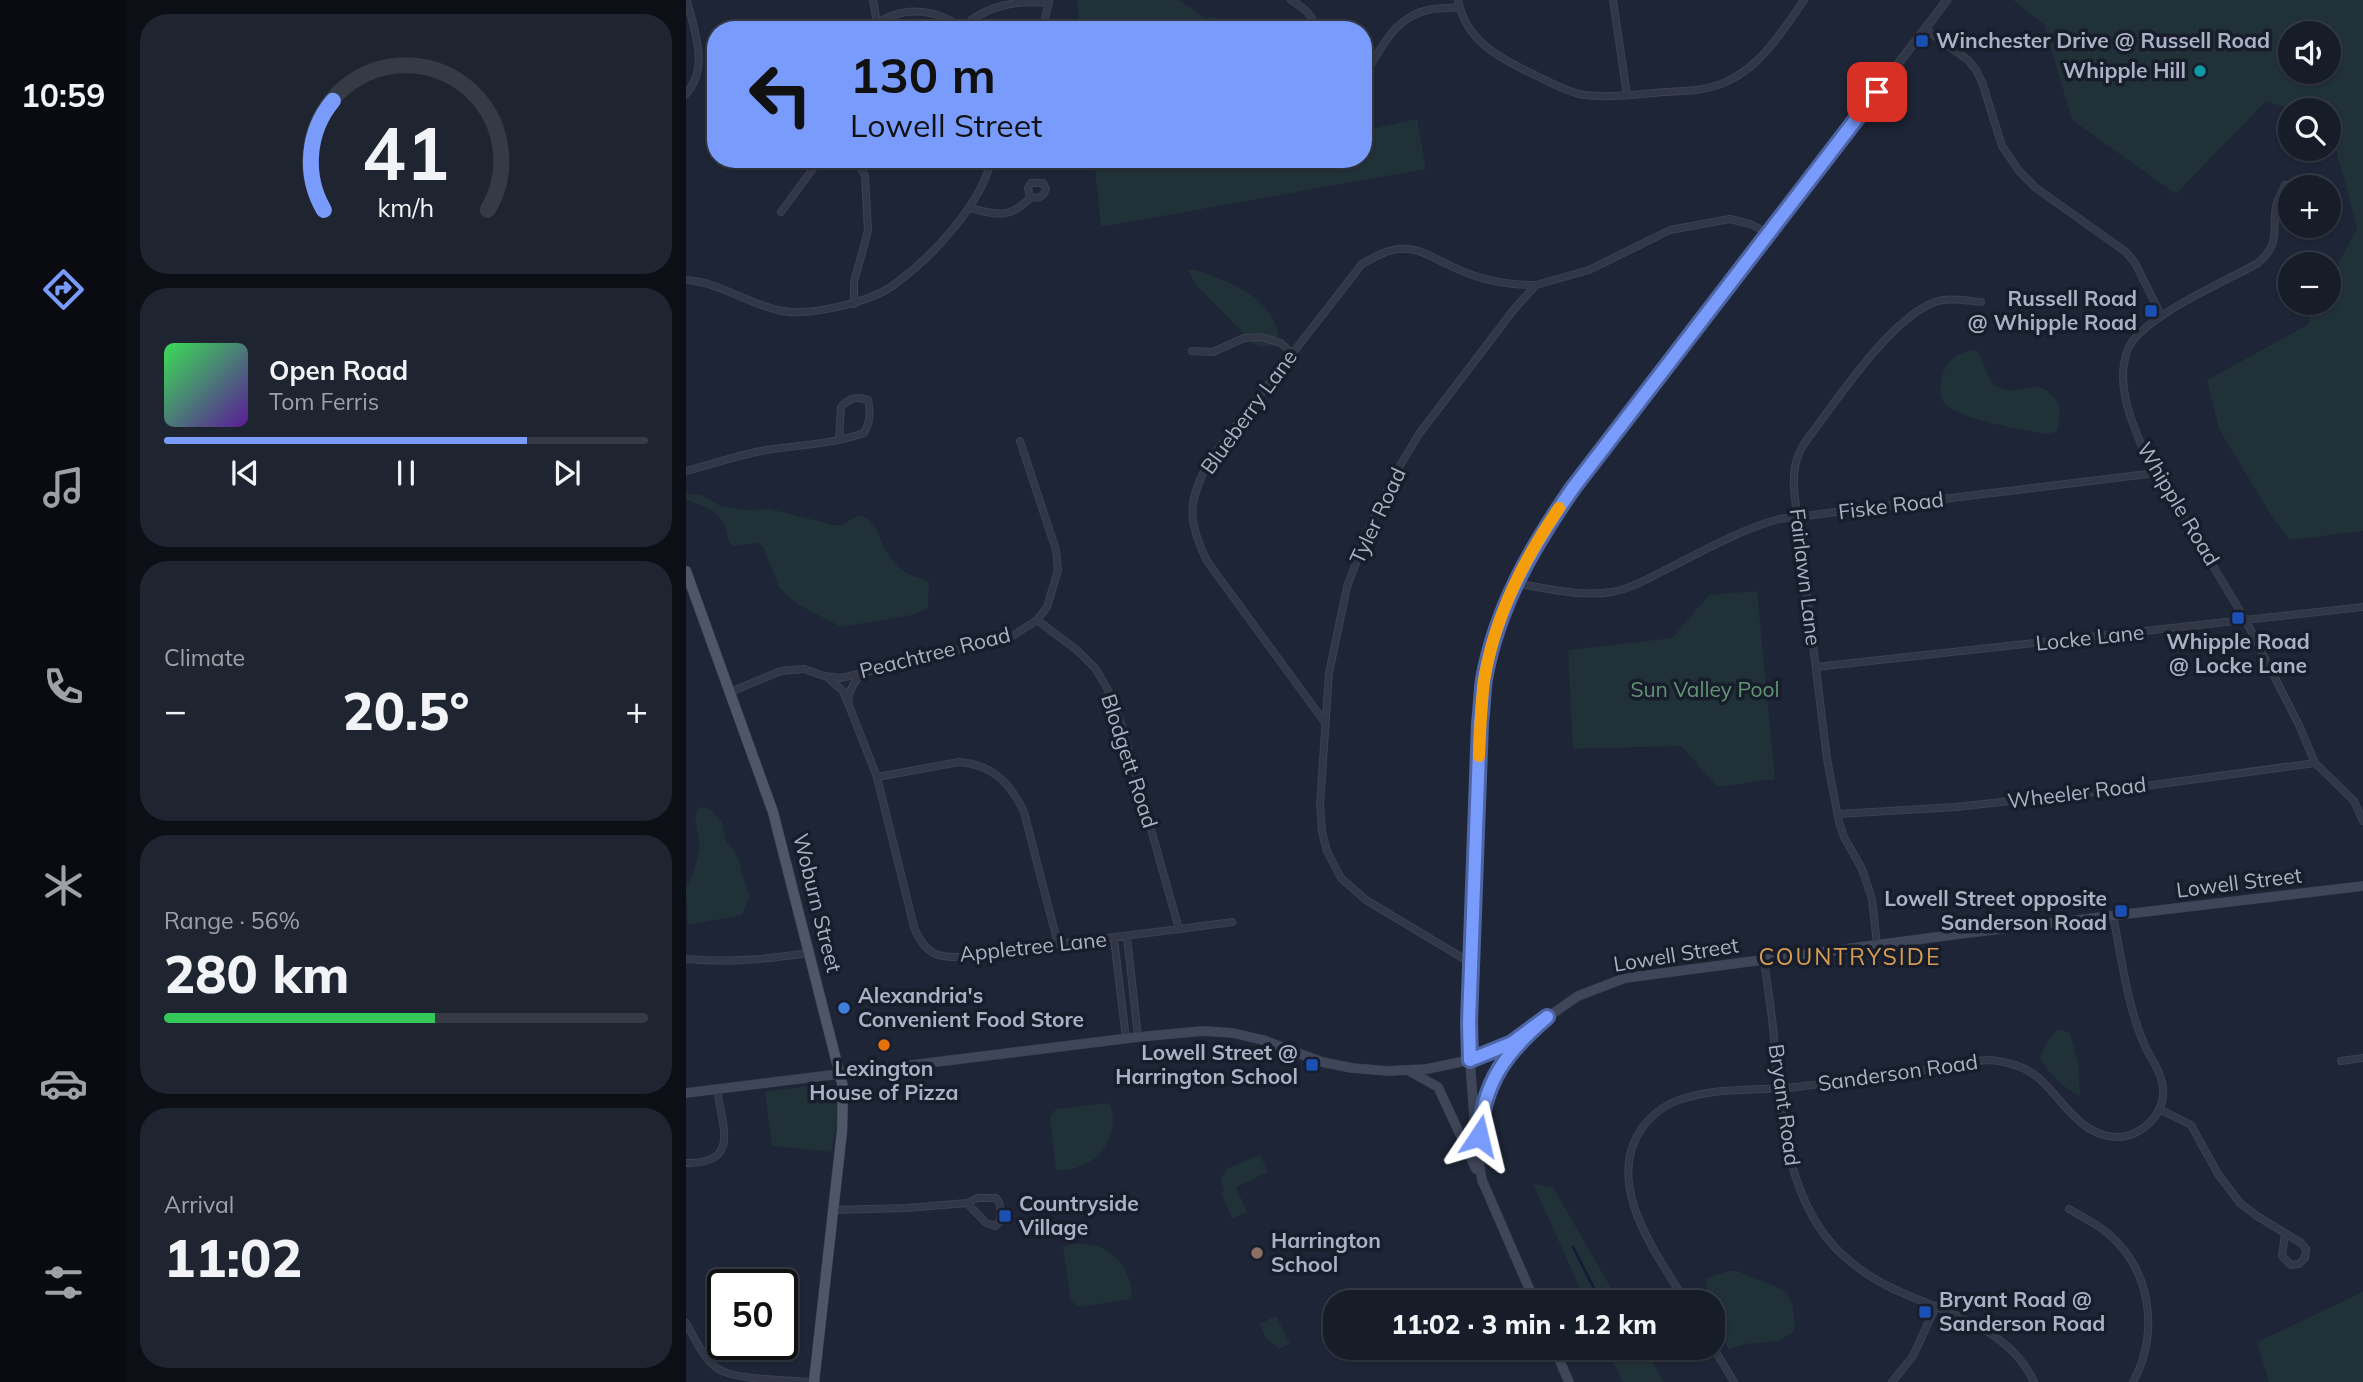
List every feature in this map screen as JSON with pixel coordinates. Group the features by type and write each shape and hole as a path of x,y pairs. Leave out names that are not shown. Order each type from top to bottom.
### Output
{"main road":[{"name":"Woburn Street","path":"686,571 689,587 773,812 841,1074 844,1101 812,1382"},
{"name":"Lowell Street","path":"686,1093 1199,1031 1233,1033 1263,1040 1336,1065 1368,1070 1408,1071 1470,1060 1512,1043 1578,996 1625,978 2363,886"},
{"path":"1478,1161 1481,1117 1494,1078 1514,1048 1547,1017"},
{"path":"1470,1060 1482,1180"},
{"path":"1408,1071 1425,1077 1438,1087 1530,1290"},
{"path":"1559,1360 1569,1382"}],"street":[{"path":"686,94 696,76 699,57 687,0"},
{"path":"873,0 877,21"},
{"path":"1291,0 1309,13 1314,21"},
{"path":"1613,0 1627,95"},
{"path":"1372,62 1387,38 1403,21 1432,9 1459,3 1468,27 1480,43 1508,62 1562,88 1594,96 1697,91 1727,82 1742,73 1779,35 1804,0"},
{"path":"1470,1060 1471,963 1484,679 1504,606 1514,583 1538,538 1573,488 1947,0"},
{"path":"972,21 1010,2 1049,1 1044,21"},
{"path":"881,21 894,14 917,11 941,16 949,21"},
{"path":"1925,29 1968,60 1976,70 2002,145 2019,171 2043,192 2126,252 2135,263 2161,315"},
{"path":"781,212 813,168"},
{"path":"854,304 854,282 869,231 865,176 861,168"},
{"path":"686,280 707,284 785,312 854,304 894,286 930,253 970,208 990,168"},
{"path":"970,208 996,215 1018,210 1030,198"},
{"name":"Whipple Road","path":"2278,201 2275,237 2267,254 2258,263 2161,315 2133,341 2127,352 2124,370 2126,399 2143,449 2246,621 2299,724 2315,763 2354,801 2363,821"},
{"path":"1535,285 1589,270 1643,242 1682,227 1730,219 1769,233"},
{"name":"Blueberry Lane","path":"1326,724 1207,561 1197,541 1191,516 1199,479 1211,458 1362,264 1379,254 1394,249 1411,248 1489,281 1535,285"},
{"name":"Tyler Road","path":"1471,963 1366,900 1341,878 1327,851 1320,805 1329,673 1347,587 1386,492 1419,435 1535,285"},
{"name":"Fairlawn Lane","path":"1877,945 1872,899 1862,869 1844,837 1825,747 1793,478 1798,454 1892,331 1912,315 1937,302 1951,299 1981,302"},
{"path":"1192,351 1213,352 1244,338 1261,337 1281,344 1292,353"},
{"path":"686,471 763,451 839,440 864,433 869,424 868,400 858,397 848,400 841,407 839,440"},
{"name":"Peachtree Road","path":"730,692 781,671 804,669 841,678 1011,637 1037,620 1046,607 1058,570 1056,550 1020,441"},
{"name":"Fiske Road","path":"1514,583 1573,591 1614,592 1645,580 1754,526 1779,519 2156,473"},
{"name":"Locke Lane","path":"1816,667 2363,607"},
{"name":"Blodgett Road","path":"1037,620 1078,651 1095,668 1107,688 1122,726 1179,929"},
{"path":"848,703 852,684 866,672"},
{"name":"Appletree Lane","path":"824,676 842,691 848,703 877,778 914,927 923,945 933,953 955,956 1232,922"},
{"path":"877,778 959,762 988,770 1008,784 1016,793 1024,812 1058,944"},
{"name":"Wheeler Road","path":"1838,814 1956,807 2112,790 2315,763"},
{"path":"2113,916 2135,1019 2162,1080 2163,1095 2159,1109 2191,1125 2233,1195 2257,1216 2285,1233 2301,1243 2306,1249 2305,1258 2299,1264 2291,1265 2282,1256 2285,1233"},
{"path":"1126,937 1139,1037"},
{"path":"1114,938 1126,1039"},
{"path":"686,959 753,961 810,953"},
{"name":"Bryant Road","path":"1764,959 1778,1089 1793,1172 1819,1228 1835,1247 1874,1278 1985,1329 2000,1339 2034,1382"},
{"path":"2341,1060 2363,1058"},
{"name":"Sanderson Road","path":"1679,1290 1634,1208 1626,1170 1630,1150 1646,1123 1673,1102 1718,1092 1778,1089 1991,1060 2020,1066 2039,1076 2082,1123 2100,1134 2121,1137 2133,1134 2151,1122 2159,1109"},
{"path":"686,1163 709,1162 717,1158 722,1150 717,1089"},
{"path":"833,1210 907,1208 967,1203 977,1198 996,1198 999,1201 999,1223 995,1226 986,1223 967,1203"},
{"path":"2069,1209 2112,1237 2128,1256 2140,1278 2147,1303 2148,1328 2145,1352 2133,1382"},
{"path":"1892,1382 1913,1356 1936,1306"},
{"path":"686,1322 705,1356 717,1369 741,1376 812,1382"},
{"path":"1720,1360 1734,1382"}],"green space":[{"path":"1077,0 1179,0 1208,21 1079,21"},
{"name":"Whipple Hill","path":"2013,0 2363,0 2363,531 2290,540 2272,517 2219,429 2207,380 2307,325 2312,315 2341,315 2341,259 2357,228 2339,161 2341,98 2278,98 2278,105 2266,101 2176,194 2072,120 2044,24"},
{"path":"1209,16 1224,21 1208,21"},
{"path":"1417,119 1426,169 1101,227 1095,168 1372,168 1372,129"},
{"path":"1192,269 1235,286 1264,306 1276,325 1279,336 1273,345 1260,347 1253,343 1198,287 1188,271"},
{"path":"1971,350 1978,351 1989,377 2000,388 2016,390 2036,387 2049,392 2059,407 2056,432 2045,434 1992,423 1963,414 1945,404 1940,392 1946,367 1956,357"},
{"path":"686,494 701,495 721,506 744,510 770,509 834,525 842,525 859,515 866,518 875,526 884,549 896,564 910,575 929,582 928,608 912,615 841,627 797,604 779,587 763,547 758,543 732,546 720,518 710,510 686,499"},
{"name":"Sun Valley Pool","path":"1757,591 1775,779 1718,787 1681,746 1573,749 1568,650 1672,638 1709,595"},
{"path":"704,807 722,822 726,842 739,860 750,896 742,915 688,925 686,888 700,849 695,817 698,808"},
{"path":"2058,1029 2070,1033 2078,1063 2080,1095 2057,1080 2040,1058 2044,1046"},
{"path":"824,1084 831,1086 836,1101 832,1152 772,1146 765,1092"},
{"path":"1110,1103 1112,1129 1102,1151 1082,1166 1056,1170 1050,1117 1056,1109"},
{"path":"1260,1155 1268,1172 1236,1187 1247,1212 1232,1219 1221,1193 1224,1192 1221,1177 1228,1168"},
{"path":"1533,1184 1553,1187 1612,1290 1581,1290"},
{"path":"1074,1244 1098,1247 1116,1258 1128,1276 1132,1299 1079,1307 1071,1301 1063,1247"},
{"path":"1737,1271 1787,1293 1793,1306 1795,1327 1792,1333 1777,1341 1745,1344 1729,1349 1725,1342 1725,1290 1706,1290 1707,1278"},
{"path":"2363,1292 2363,1382 2269,1382 2257,1342"},
{"path":"1276,1316 1290,1344 1279,1349 1266,1338 1259,1324"},
{"path":"1613,1360 1651,1360 1664,1382 1623,1382"}],"waterway":[{"path":"1573,1247 1595,1290"}],"slow traffic":[{"path":"1479,756 1484,679 1504,606 1520,570 1559,508"}],"place":[{"name":"Winchester Drive @ Russell Road","path":"1922,41"},
{"name":"Whipple Hill","path":"2200,71"},
{"name":"Russell Road @ Whipple Road","path":"2151,311"},
{"name":"Whipple Road @ Locke Lane","path":"2238,618"},
{"name":"Lowell Street opposite Sanderson Road","path":"2121,911"},
{"name":"Alexandria's Convenient Food Store","path":"844,1008"},
{"name":"Lexington House of Pizza","path":"884,1045"},
{"name":"Lowell Street @ Harrington School","path":"1312,1065"},
{"name":"Countryside Village","path":"1005,1216"},
{"name":"Harrington School","path":"1257,1253"},
{"name":"Bryant Road @ Sanderson Road","path":"1925,1312"}],"district":[{"name":"COUNTRYSIDE","path":"1850,957"}],"route":[{"path":"1479,1136 1486,1097 1500,1066 1520,1041 1547,1017 1512,1043 1470,1060 1469,1022 1480,723 1484,679 1504,606 1538,538 1573,488 1877,92"}]}
